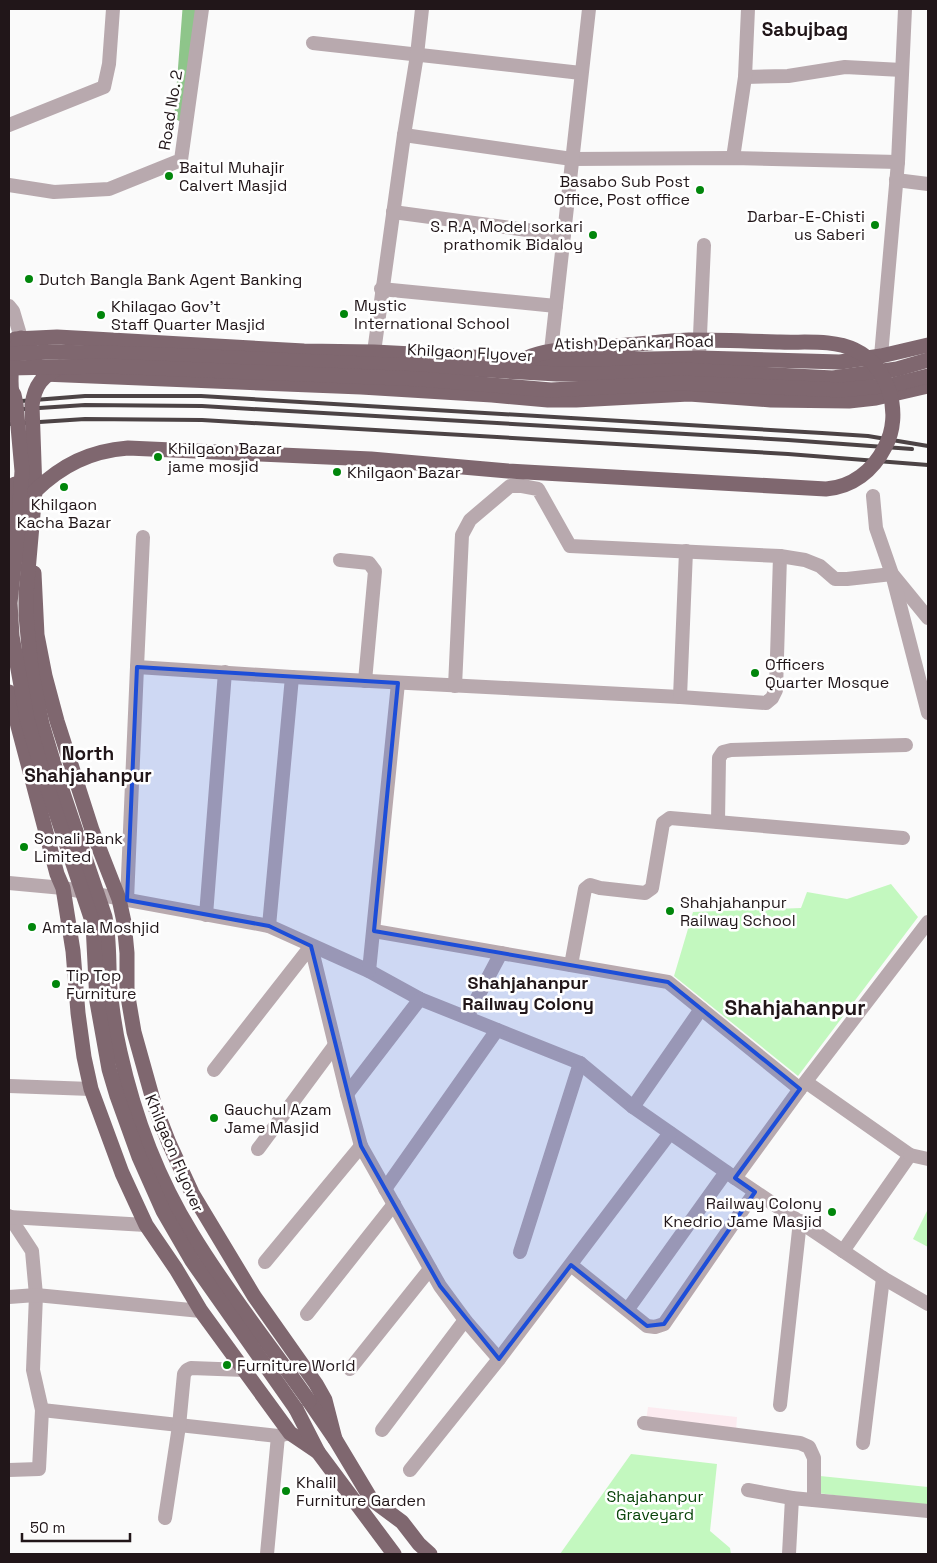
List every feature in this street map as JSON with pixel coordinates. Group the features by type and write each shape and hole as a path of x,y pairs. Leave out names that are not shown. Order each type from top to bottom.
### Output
{"main road":[{"name":"Atish Depankar Road","path":"15,339 85,338 304,351 374,352 550,361 699,358 840,362 881,356 928,345"},
{"path":"15,339 30,350 37,374 35,423 37,506 33,585 37,635 45,676 92,830 123,899 127,953 127,991 134,1032 155,1107 192,1193 254,1296 316,1384 325,1400 335,1439 371,1499 402,1522 419,1544 430,1554"},
{"path":"15,339 9,377 37,374 361,386 548,400 689,394 771,400 849,401 876,398 928,386"},
{"path":"35,491 46,480 77,460 100,451 128,448 371,459 508,471 826,489 846,485 867,471 888,442 892,422 892,402 889,391 883,375 874,363 856,350 830,343 689,340 578,347 537,354 521,360 510,371"},
{"name":"Khilgaon Flyover","path":"9,354 59,352 132,354 593,374 684,370 833,378 897,369 928,360"},
{"name":"Khilgaon Flyover","path":"318,1452 296,1409 192,1261 178,1237 150,1184 117,1096 104,1045 97,1002 93,924 36,750 27,719 17,669 11,627 10,602 19,519 15,480 16,404 9,377 60,367 108,366 420,378 552,390 681,384 841,390 892,385 928,376"},
{"name":"Khilgaon Flyover","path":"60,367 42,378 34,392 32,417 35,491 26,594 27,635 31,670 42,724 60,784 105,917 108,932 111,1000 120,1051 137,1116 169,1192 192,1234 220,1277 335,1439"},
{"path":"9,449 19,460 9,532"},
{"path":"9,692 57,874 63,888 73,951 81,1039 91,1088 122,1172 146,1224 201,1311 245,1370 284,1434 318,1452 394,1554"}],"street":[{"path":"9,125 104,87 109,64 113,9"},
{"name":"Road No. 2","path":"9,185 54,192 109,189 182,160 202,9"},
{"path":"374,352 381,289 417,55 422,9"},
{"path":"550,361 588,9"},
{"path":"733,158 744,77 748,9"},
{"path":"881,356 898,162 905,9"},
{"path":"313,43 581,73"},
{"path":"744,77 788,76 845,67 902,70"},
{"path":"404,135 572,158 733,158 898,162"},
{"path":"896,180 928,184"},
{"path":"393,212 564,235"},
{"path":"699,358 704,244"},
{"path":"381,289 556,306"},
{"path":"9,306 13,311 15,339"},
{"path":"455,686 462,535 470,520 510,486 538,489 570,546 686,550 780,556 805,560 820,566 835,579 892,574"},
{"path":"873,496 876,528 892,574 928,713"},
{"path":"123,899 143,537"},
{"path":"680,697 686,550"},
{"path":"137,667 766,703 772,698 776,690 780,556"},
{"path":"340,560 369,563 375,571 365,681"},
{"path":"892,574 928,618"},
{"path":"206,915 225,672"},
{"path":"269,926 292,677"},
{"path":"369,971 398,683"},
{"path":"718,822 719,758 723,752 731,750 906,745"},
{"path":"571,965 585,889 590,885 645,893 652,888 663,823 670,818 903,838"},
{"path":"9,883 63,888 269,926 369,971 420,999 580,1063 633,1108 883,1278 928,1304"},
{"path":"628,1309 731,1175 803,1086 928,922"},
{"path":"374,931 668,982 803,1086 910,1155 928,1159"},
{"path":"311,946 361,1146 440,1286 465,1320 499,1359"},
{"path":"214,1070 311,946"},
{"path":"467,1017 501,953"},
{"path":"347,1094 420,999"},
{"path":"633,1108 701,1009"},
{"path":"385,1189 497,1030"},
{"path":"258,1149 335,1045"},
{"path":"520,1252 580,1063"},
{"path":"9,1086 91,1088"},
{"path":"410,1470 499,1359 670,1133"},
{"path":"265,1262 361,1146"},
{"path":"843,1250 910,1155"},
{"path":"571,1265 647,1326 655,1327 664,1324 755,1192"},
{"path":"307,1314 394,1204"},
{"path":"9,1217 146,1224"},
{"path":"9,1217 32,1251 36,1295 33,1370 42,1410 39,1470 9,1470"},
{"path":"780,1405 800,1221"},
{"path":"350,1369 430,1268"},
{"path":"863,1443 883,1278"},
{"path":"9,1296 36,1295 201,1311"},
{"path":"382,1430 465,1320"},
{"path":"165,1518 179,1426 184,1374 192,1368 245,1370"},
{"path":"42,1410 179,1426 284,1434 268,1554"},
{"path":"644,1423 800,1443 809,1447 814,1458 814,1500"},
{"path":"748,1490 792,1498 928,1511"},
{"path":"789,1554 792,1498"}],"highlighted area":[{"path":"137,667 398,683 374,931 668,982 800,1089 735,1178 755,1192 664,1324 647,1326 571,1265 499,1359 440,1286 361,1146 311,946 269,926 127,900"}],"shaded area":[{"path":"648,1407 737,1417 736,1431 646,1421"}],"green space":[{"path":"891,884 918,917 798,1076 674,976 693,912 801,908 807,892 847,899"},
{"path":"928,1209 928,1247 913,1239"},
{"name":"Shajahanpur Graveyard","path":"631,1454 717,1464 710,1531 730,1548 731,1554 560,1554"},
{"path":"820,1476 928,1487 928,1508 818,1493"}],"waterway":[{"path":"182,114 190,9"}],"railway":[{"path":"9,402 85,396 201,396 868,436 928,446"},
{"path":"9,410 85,405 202,406 912,449"},
{"path":"9,424 85,419 202,420 788,454 928,465"}],"place":[{"name":"Baitul Muhajir Calvert Masjid","path":"169,176"},
{"name":"Basabo Sub Post Office, Post office","path":"700,190"},
{"name":"Darbar-E-Chisti us Saberi","path":"875,225"},
{"name":"S. R.A, Model sorkari prathomik Bidaloy","path":"593,235"},
{"name":"Dutch Bangla Bank Agent Banking","path":"29,279"},
{"name":"Mystic International School","path":"344,314"},
{"name":"Khilagao Gov't Staff Quarter Masjid","path":"101,315"},
{"name":"Khilgaon Bazar jame mosjid","path":"158,457"},
{"name":"Khilgaon Bazar","path":"337,472"},
{"name":"Khilgaon Kacha Bazar","path":"64,487"},
{"name":"Officers Quarter Mosque","path":"755,673"},
{"name":"Sonali Bank Limited","path":"24,847"},
{"name":"Shahjahanpur Railway School","path":"670,911"},
{"name":"Amtala Moshjid","path":"32,927"},
{"name":"Tip Top Furniture","path":"56,984"},
{"name":"Gauchul Azam Jame Masjid","path":"214,1118"},
{"name":"Railway Colony Knedrio Jame Masjid","path":"832,1212"},
{"name":"Furniture World","path":"227,1365"},
{"name":"Khalil Furniture Garden","path":"286,1491"}],"district":[{"name":"Sabujbag","path":"805,29"},
{"name":"North Shahjahanpur","path":"88,764"},
{"name":"Shahjahanpur Railway Colony","path":"528,993"},
{"name":"Shahjahanpur","path":"795,1008"}]}
